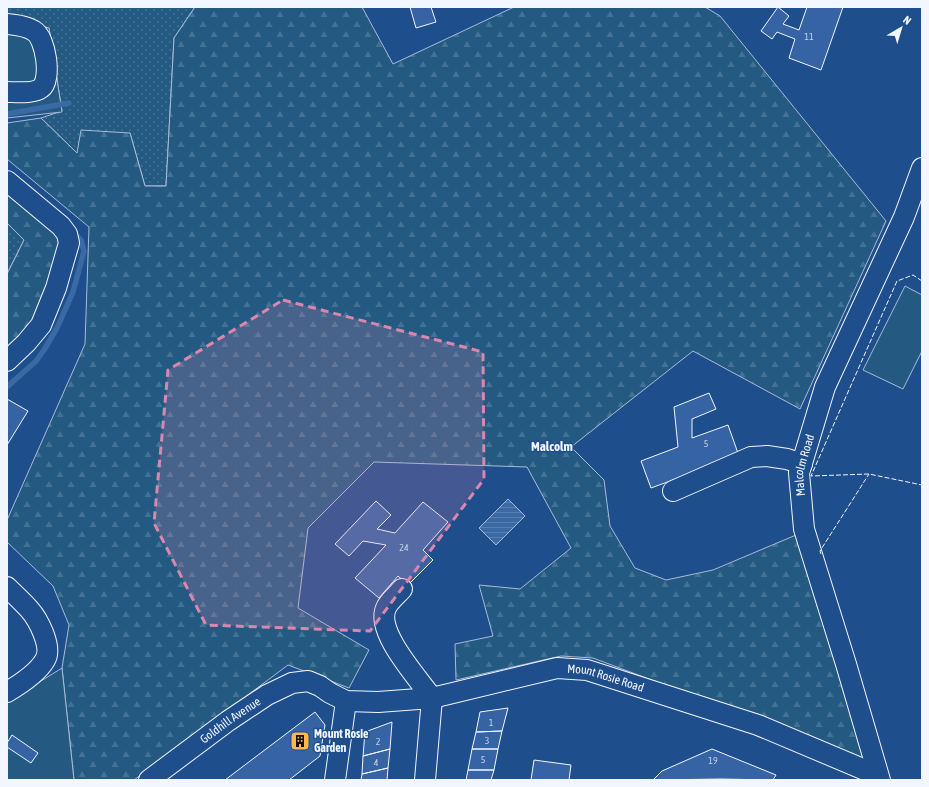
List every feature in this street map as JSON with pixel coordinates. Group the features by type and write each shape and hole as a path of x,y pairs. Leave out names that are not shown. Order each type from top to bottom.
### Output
{"street":[{"path":"7,24 17,25 35,31 42,40 45,50 47,72 46,82 42,88 37,91 7,92"},
{"name":"Malcolm Road","path":"878,778 846,664 804,529 799,473 825,387 904,217 922,168"},
{"path":"7,181 61,226 67,234 69,242 56,288 41,325 26,343 7,361"},
{"path":"674,491 751,457 767,456 787,459 802,464"},
{"path":"7,587 30,609 40,626 46,641 47,652 45,660 37,669 7,692"},
{"path":"402,589 386,608 385,618 387,631 396,650 432,698 425,780"},
{"name":"Mount Rosie Road","path":"320,686 346,701 378,702 432,698 557,668 587,670 758,725 878,778"},
{"name":"Goldhill Avenue","path":"149,780 228,721 267,695 292,683 308,681 320,686"},
{"path":"335,780 346,701"}],"highlighted area":[{"path":"283,300 483,352 484,479 370,631 206,625 154,523 168,370"}],"green space":[{"path":"7,7 195,7 174,38 166,186 145,186 130,133 77,153 41,118 62,111 49,28 7,18"},
{"path":"195,7 362,7 393,64 514,7 705,7 720,16 886,221 800,409 693,351 571,447 604,480 610,526 635,568 666,580 713,570 796,535 865,760 593,658 561,656 456,680 455,644 493,636 479,585 520,589 571,548 527,467 374,462 308,528 298,608 369,650 349,688 288,665 134,780 74,780 62,668 69,625 53,586 7,542 7,520 85,344 89,227 7,159 7,123 41,118 77,153 81,130 130,133 145,186 166,186 174,38"},
{"path":"7,20 49,28 62,112 7,118"},
{"path":"7,185 64,242 35,323 7,352 7,274 24,240 7,223"},
{"path":"7,223 24,240 7,274"},
{"path":"905,286 922,295 922,351 903,389 863,370"},
{"path":"62,668 74,780 7,780 7,702"}],"shaded area":[{"path":"508,499 525,516 496,545 479,528"}],"building":[{"path":"410,7 431,7 436,22 416,28"},
{"path":"778,7 789,16 783,24 799,30 807,7 843,7 821,70 789,58 795,39 777,32 772,39 761,31"},
{"path":"709,393 716,409 692,419 692,438 728,425 739,456 651,488 641,461 678,447 674,407"},
{"path":"7,399 28,411 7,445"},
{"path":"376,501 391,515 377,529 395,533 423,502 448,522 423,550 433,560 408,585 398,576 379,598 355,578 386,545 363,541 349,556 335,544"},
{"path":"508,708 502,731 476,732 480,712"},
{"name":"Mount Rosie Garden","path":"315,712 325,725 320,756 289,780 225,780"},
{"path":"392,722 390,749 363,756 365,732"},
{"path":"502,731 498,749 472,749 476,732"},
{"path":"12,735 38,753 31,763 7,747 7,743"},
{"path":"390,749 388,768 362,774 363,756"},
{"path":"472,749 498,749 494,770 468,770"},
{"path":"712,749 776,775 773,780 653,780 662,771"},
{"path":"534,760 571,765 569,780 531,780"},
{"path":"388,768 387,780 361,780 362,774"},
{"path":"468,770 494,770 491,780 466,780"}],"waterway":[{"path":"7,114 69,103"},
{"path":"7,387 36,361 44,350 57,328 73,292 84,251 81,240 74,233"}],"fence":[{"path":"922,281 913,275 897,281 811,476 869,474 922,485"},
{"path":"821,554 820,551 869,474"}],"place":[{"name":"Mount Rosie Garden","path":"300,741"}],"district":[{"name":"Malcolm","path":"552,446"}]}
